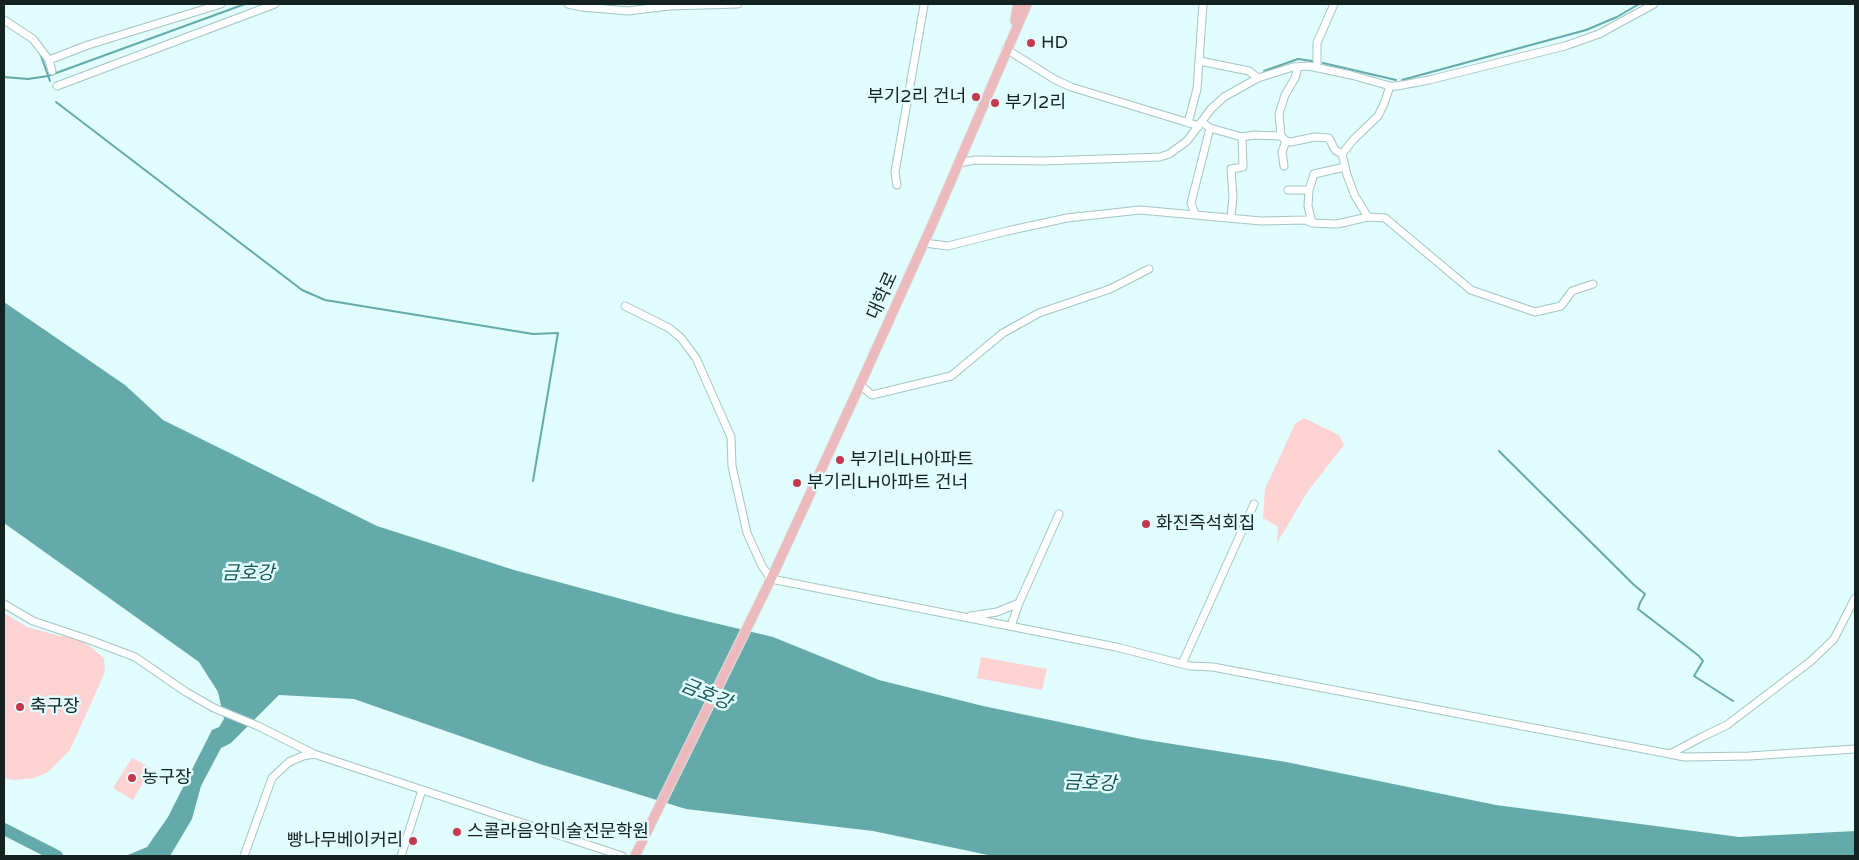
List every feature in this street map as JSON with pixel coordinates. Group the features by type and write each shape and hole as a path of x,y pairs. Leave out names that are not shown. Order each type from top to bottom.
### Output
{"main road":[{"path":"1014,31 1018,4"},
{"name":"대학로","path":"635,856 762,598 860,385 959,163 1026,4"}],"street":[{"path":"49,60 88,45 221,4"},
{"path":"57,86 275,4"},
{"path":"568,4 582,7 738,4"},
{"path":"897,185 896,172 923,4"},
{"path":"1188,123 1197,89 1203,4"},
{"path":"1317,68 1317,43 1334,4"},
{"path":"959,163 975,160 1044,161 1160,157 1169,154 1187,141 1211,109 1224,97 1258,78 1298,67 1317,68 1351,75 1390,86 1429,80 1565,46 1599,34 1654,4"},
{"path":"4,20 33,38 49,60 52,72"},
{"path":"1006,49 1047,75 1071,87 1188,123 1200,124 1242,137 1254,135 1283,138 1291,142 1315,137 1329,138 1335,150 1342,154 1355,196 1368,217"},
{"path":"1200,61 1250,71 1258,78"},
{"path":"1284,166 1283,138 1279,114 1285,95 1295,78 1298,67"},
{"path":"1342,154 1353,140 1378,116 1390,86"},
{"path":"1195,214 1191,203 1210,128"},
{"path":"1231,217 1234,197 1232,169 1243,167 1242,137"},
{"path":"1312,223 1308,206 1309,190 1314,174 1345,167"},
{"path":"1288,190 1309,190"},
{"path":"924,243 948,246 1067,218 1140,210 1261,221 1306,220 1312,223 1337,224 1368,217 1386,218 1471,290 1536,312 1561,306 1572,291 1593,284"},
{"path":"860,385 872,395 951,376 1003,333 1040,313 1118,285 1149,268"},
{"path":"625,306 669,328 681,338 696,358 731,437 732,466 747,533 762,566 771,578 1116,647 1190,666 1213,667 1684,757 1749,756 1855,749"},
{"path":"1182,664 1254,504"},
{"path":"1011,626 1019,603 1059,514"},
{"path":"1670,754 1702,736 1727,725 1811,661 1834,638 1855,598"},
{"path":"967,617 997,612 1019,603"},
{"path":"4,604 34,621 135,657 186,692 214,708 258,726 314,754 622,856"},
{"path":"244,856 272,778 289,762 314,754"},
{"path":"400,856 422,790"}],"shaded area":[{"path":"1304,418 1339,435 1344,445 1308,491 1277,543 1278,527 1263,518 1265,489 1295,424"},
{"path":"4,613 27,627 60,636 80,638 104,658 105,672 70,750 48,772 34,778 13,780 4,778"},
{"path":"981,657 1047,669 1042,690 977,678"},
{"name":"농구장","path":"132,758 151,768 133,800 113,788"}],"water":[{"name":"금호강","path":"4,302 125,385 163,420 377,526 514,570 673,613 773,637 879,680 983,706 1141,739 1286,762 1496,805 1739,837 1855,831 1855,856 993,856 873,831 686,809 540,764 354,699 279,695 231,743 221,748 201,786 192,819 170,856 130,856 128,855 147,847 168,817 212,730 219,727 224,719 218,692 199,662 4,523"}],"waterway":[{"path":"4,77 28,79 48,76 245,4"},
{"path":"1402,80 1586,30 1617,17 1639,4"},
{"path":"40,53 50,81"},
{"path":"1264,71 1298,59 1312,61"},
{"path":"1323,63 1396,80"},
{"path":"56,102 302,290 325,300 533,334 558,333 533,481"},
{"path":"1499,451 1645,594 1638,609 1699,656 1703,661 1694,676 1733,701"},
{"path":"4,829 57,856"}],"place":[{"name":"HD","path":"1031,43"},
{"name":"부기2리 건너","path":"976,97"},
{"name":"부기2리","path":"995,103"},
{"name":"부기리LH아파트","path":"840,460"},
{"name":"부기리LH아파트 건너","path":"797,483"},
{"name":"화진즉석회집","path":"1146,524"},
{"name":"축구장","path":"20,707"},
{"name":"농구장","path":"132,778"},
{"name":"스콜라음악미술전문학원","path":"457,832"},
{"name":"빵나무베이커리","path":"413,841"}]}
